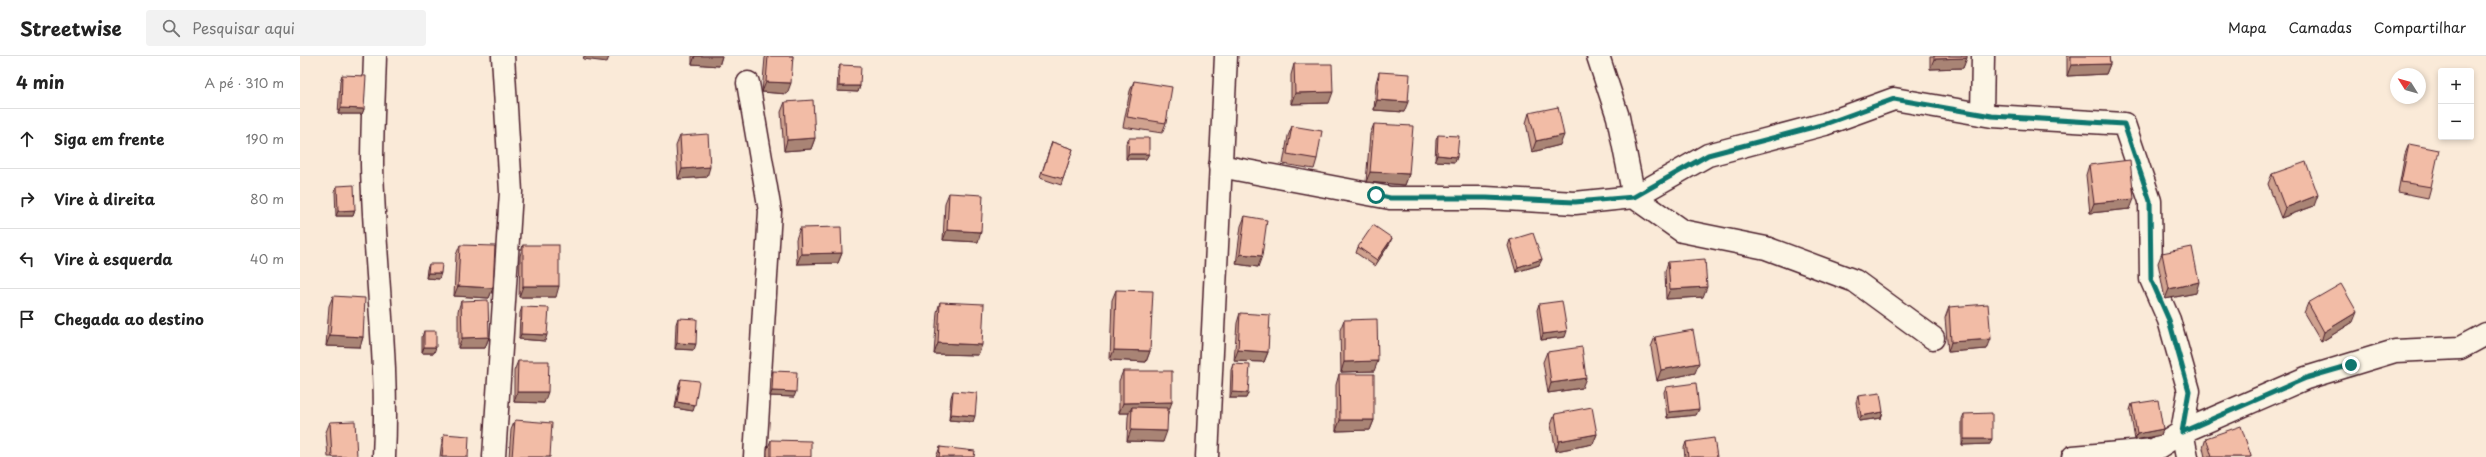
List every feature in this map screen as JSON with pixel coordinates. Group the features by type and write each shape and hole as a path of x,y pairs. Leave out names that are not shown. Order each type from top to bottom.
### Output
{"street":[{"path":"375,56 372,166 386,432 384,457"},
{"path":"494,457 511,192 502,56"},
{"path":"1207,457 1226,56"},
{"path":"1598,56 1618,117 1634,197 1682,232 1766,248 1855,281 1933,338"},
{"path":"1982,56 1982,114"},
{"path":"748,83 770,211 755,457"},
{"path":"1220,166 1390,198 1486,198 1575,202 1634,197 1708,155 1825,124 1894,99 1982,114 2124,124 2150,201 2151,279 2169,320 2189,391 2182,432 2187,457"},
{"path":"2073,457 2154,450 2182,432 2306,378 2395,351 2460,348 2486,334"}],"building":[{"path":"768,56 793,56 791,83 766,82"},
{"path":"1934,56 1967,56 1967,58 1934,59"},
{"path":"2071,56 2109,56 2110,64 2071,65"},
{"path":"1294,64 1332,64 1333,92 1295,93"},
{"path":"840,65 861,66 860,86 839,86"},
{"path":"1379,72 1410,74 1408,102 1377,100"},
{"path":"342,75 366,76 364,109 341,108"},
{"path":"1134,81 1172,87 1166,123 1127,117"},
{"path":"813,100 815,138 787,140 785,102"},
{"path":"1558,107 1564,135 1536,141 1529,113"},
{"path":"1374,124 1413,126 1409,174 1370,172"},
{"path":"1292,126 1322,131 1317,159 1287,154"},
{"path":"708,134 710,167 682,169 680,136"},
{"path":"1438,135 1459,136 1457,157 1437,155"},
{"path":"1129,138 1149,138 1149,154 1128,154"},
{"path":"1052,142 1073,149 1063,179 1042,173"},
{"path":"2409,144 2439,150 2431,187 2401,182"},
{"path":"2130,160 2134,199 2094,203 2089,165"},
{"path":"2306,162 2318,195 2285,208 2272,174"},
{"path":"354,185 355,210 338,211 337,186"},
{"path":"949,193 983,195 981,232 947,230"},
{"path":"1245,216 1267,220 1262,256 1240,254"},
{"path":"1373,225 1392,238 1377,260 1358,247"},
{"path":"841,227 842,253 801,254 800,228"},
{"path":"1533,233 1542,259 1518,267 1510,240"},
{"path":"460,245 495,246 493,288 458,286"},
{"path":"523,245 559,245 559,286 523,286"},
{"path":"2192,247 2199,282 2169,289 2162,253"},
{"path":"1705,259 1707,287 1670,289 1668,262"},
{"path":"429,264 442,264 441,273 428,273"},
{"path":"2341,284 2357,312 2324,332 2308,303"},
{"path":"1116,290 1153,291 1150,351 1114,350"},
{"path":"333,296 365,298 363,337 330,335"},
{"path":"488,300 489,337 462,338 461,301"},
{"path":"1562,301 1567,331 1543,334 1539,304"},
{"path":"940,302 984,304 982,345 938,343"},
{"path":"1988,304 1991,339 1951,342 1949,307"},
{"path":"522,307 549,308 547,335 521,334"},
{"path":"1240,313 1270,315 1268,352 1238,350"},
{"path":"678,318 697,319 696,344 677,343"},
{"path":"1377,319 1378,361 1344,362 1344,320"},
{"path":"1693,330 1699,363 1661,370 1655,337"},
{"path":"424,331 436,331 436,347 424,347"},
{"path":"1582,347 1586,378 1551,383 1547,352"},
{"path":"518,361 549,361 548,392 517,392"},
{"path":"1233,364 1250,365 1248,393 1232,392"},
{"path":"773,371 797,372 796,392 772,391"},
{"path":"1123,371 1172,371 1172,402 1123,403"},
{"path":"1339,374 1374,374 1374,420 1340,420"},
{"path":"681,379 699,381 695,405 677,402"},
{"path":"1696,383 1699,409 1669,412 1666,387"},
{"path":"953,391 977,393 975,416 951,414"},
{"path":"1880,393 1883,412 1861,416 1858,396"},
{"path":"2158,400 2163,429 2137,434 2132,404"},
{"path":"1132,407 1168,408 1167,431 1131,430"},
{"path":"1592,407 1597,434 1559,441 1555,414"},
{"path":"1992,413 1992,439 1964,439 1964,414"},
{"path":"515,420 552,423 550,457 512,457"},
{"path":"355,421 357,457 332,457 330,422"},
{"path":"2241,426 2251,456 2212,457 2206,438"},
{"path":"444,434 469,436 468,457 442,457"},
{"path":"1714,438 1717,457 1688,457 1686,442"},
{"path":"771,440 811,441 811,457 771,457"},
{"path":"940,447 975,451 974,457 939,457"}],"route":[{"path":"1376,195 1390,198 1486,198 1575,202 1634,197 1708,155 1825,124 1894,99 1992,116 2124,124 2150,201 2151,279 2169,320 2189,391 2182,432 2306,378 2351,365"}]}
